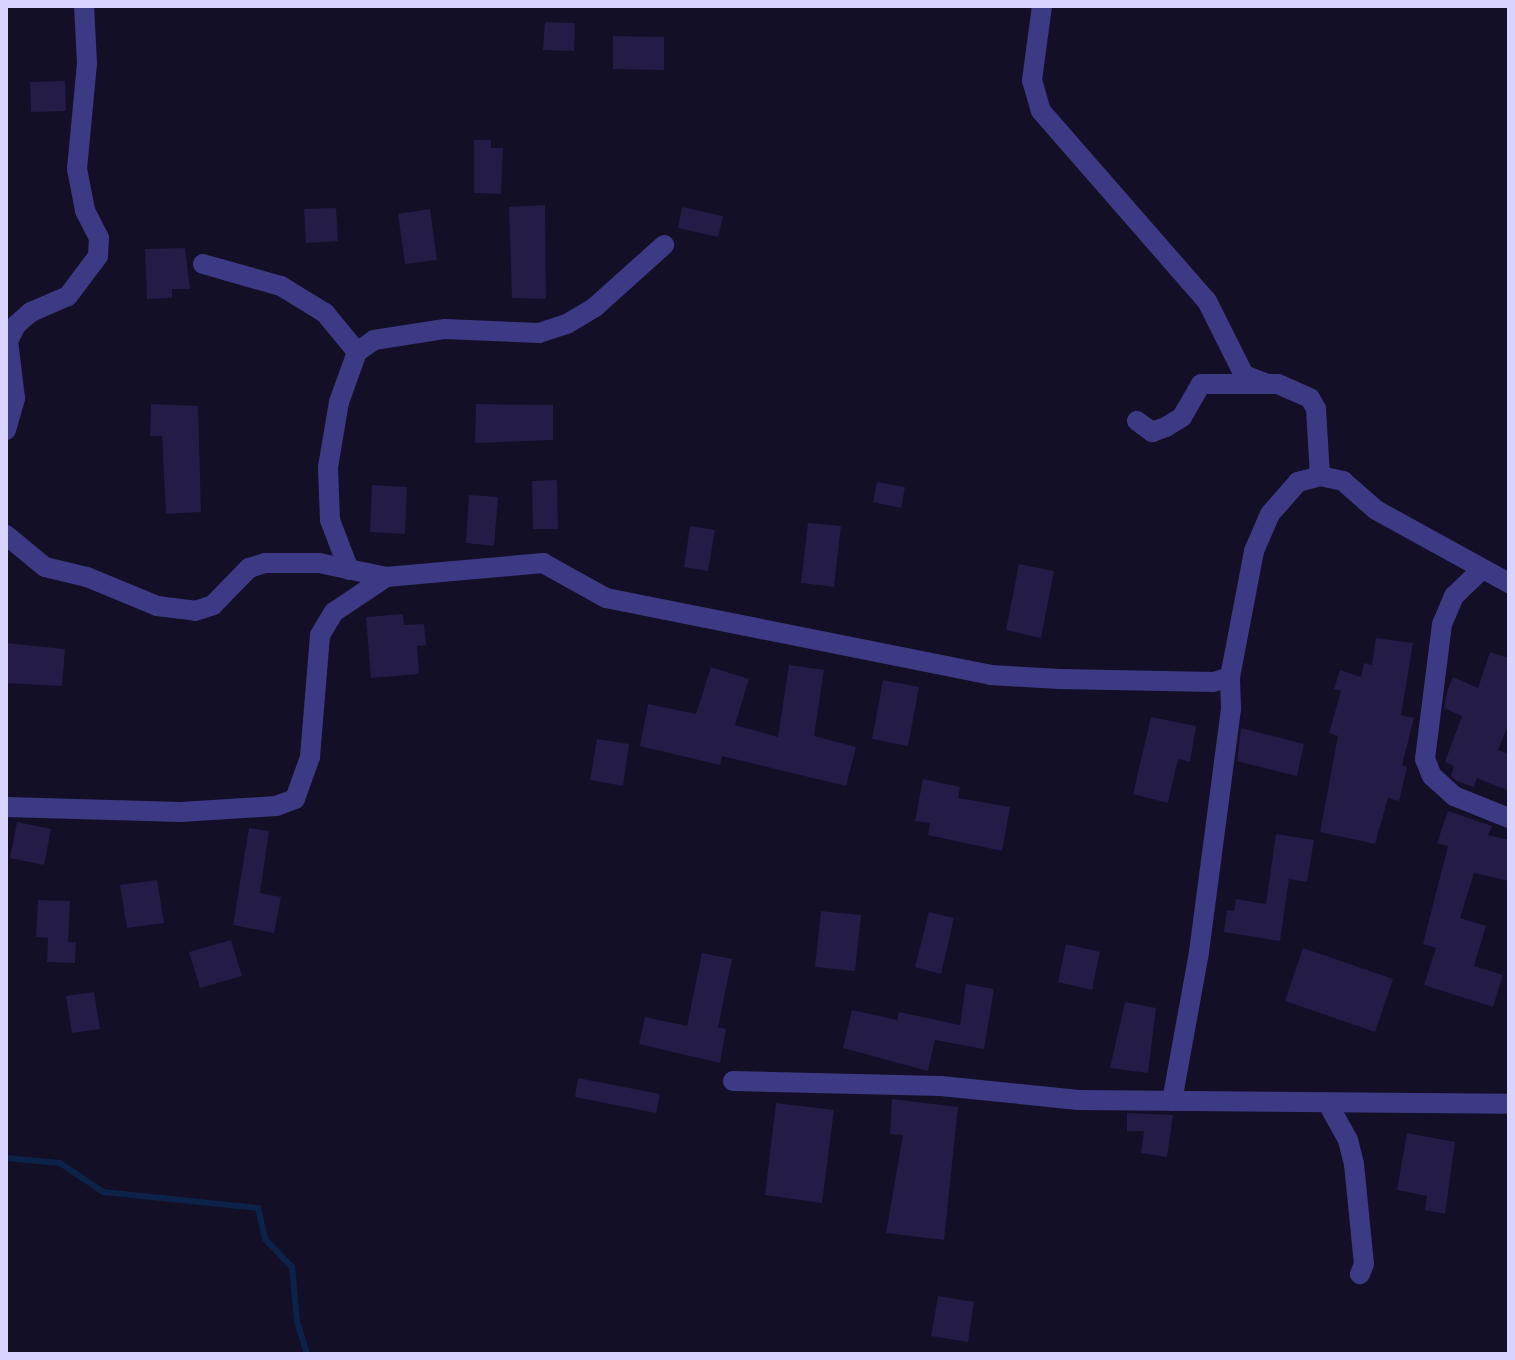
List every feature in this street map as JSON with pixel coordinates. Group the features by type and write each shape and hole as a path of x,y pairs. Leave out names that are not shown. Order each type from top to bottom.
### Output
{"street":[{"path":"6,430 15,398 8,341 16,325 31,312 68,296 98,256 99,238 85,210 77,169 87,63 84,6"},
{"path":"1042,6 1032,80 1041,111 1207,301 1244,375 1310,398 1316,409 1320,476"},
{"path":"349,570 330,520 328,467 339,402 357,352 374,340 445,329 539,333 567,324 595,307 664,245"},
{"path":"203,264 281,286 325,313 357,352"},
{"path":"1137,421 1152,432 1166,427 1182,417 1189,396 1201,384 1265,383"},
{"path":"1172,1101 1199,952 1231,708 1230,677 1254,551 1270,514 1298,482 1320,476 1343,481 1376,510 1480,571 1509,583"},
{"path":"6,535 45,567 87,577 157,606 195,611 213,605 249,568 265,563 319,563 386,577 543,563 606,598 990,675 1213,682 1230,677"},
{"path":"1480,571 1454,596 1442,624 1425,759 1432,776 1454,796 1509,818"},
{"path":"6,807 181,812 276,806 295,799 310,757 320,635 334,612 386,577"},
{"path":"733,1081 941,1086 1078,1100 1509,1104"},
{"path":"1328,1104 1348,1140 1354,1164 1360,1274"}],"building":[{"path":"545,22 575,23 574,51 543,50"},
{"path":"613,36 664,37 664,70 613,69"},
{"path":"65,81 66,111 31,112 30,82"},
{"path":"474,140 491,140 491,148 503,148 501,194 474,193"},
{"path":"545,205 546,299 512,298 509,207"},
{"path":"682,207 723,216 718,237 678,228"},
{"path":"336,208 338,241 306,243 304,209"},
{"path":"430,209 437,260 405,264 398,214"},
{"path":"185,248 190,289 172,289 172,298 147,299 145,249"},
{"path":"151,404 198,406 201,512 166,514 162,436 150,436"},
{"path":"476,404 553,405 553,440 475,443"},
{"path":"557,480 558,529 533,529 532,481"},
{"path":"877,482 905,487 901,508 873,502"},
{"path":"372,485 407,487 405,534 370,532"},
{"path":"469,495 498,497 494,546 466,543"},
{"path":"808,523 841,526 834,587 801,583"},
{"path":"690,526 715,530 708,571 684,567"},
{"path":"1019,564 1054,571 1041,638 1006,630"},
{"path":"403,614 404,625 424,624 426,645 417,646 419,674 371,678 366,617"},
{"path":"1376,638 1413,643 1401,715 1414,718 1402,765 1407,767 1399,801 1388,798 1375,844 1320,832 1338,736 1329,733 1341,691 1334,689 1340,670 1361,677 1364,663 1372,665"},
{"path":"6,643 65,649 62,686 6,683"},
{"path":"1490,652 1509,658 1509,723 1498,750 1509,754 1509,791 1477,778 1474,787 1456,781 1451,776 1454,766 1445,762 1462,716 1444,708 1453,677 1478,688"},
{"path":"789,665 824,670 814,736 856,747 846,786 722,756 720,765 640,746 648,704 696,714 711,667 749,679 735,725 778,737"},
{"path":"883,680 919,687 908,746 872,739"},
{"path":"1151,717 1196,726 1190,762 1178,759 1168,803 1133,794"},
{"path":"1241,728 1304,744 1297,776 1237,761"},
{"path":"597,739 629,744 623,786 590,780"},
{"path":"923,779 960,787 958,798 1010,807 1002,851 928,835 930,823 915,821"},
{"path":"1448,811 1492,826 1488,835 1509,840 1509,881 1474,873 1460,918 1486,926 1474,966 1503,975 1493,1007 1424,985 1436,948 1423,944 1448,846 1437,843"},
{"path":"17,822 51,829 44,865 10,858"},
{"path":"249,828 269,831 260,893 281,897 274,933 233,925"},
{"path":"1276,834 1314,840 1307,882 1289,879 1280,941 1224,932 1227,910 1234,911 1236,899 1266,904"},
{"path":"157,880 164,923 127,928 120,885"},
{"path":"38,900 70,901 68,942 76,942 75,963 47,962 48,938 36,937"},
{"path":"821,911 861,915 855,971 815,967"},
{"path":"929,912 954,918 941,974 915,967"},
{"path":"231,940 242,976 200,988 189,952"},
{"path":"1066,944 1100,952 1092,990 1058,982"},
{"path":"1303,948 1393,979 1375,1032 1285,1001"},
{"path":"702,953 732,959 718,1027 726,1029 720,1063 639,1044 645,1017 687,1026"},
{"path":"966,984 994,989 984,1049 935,1040 928,1071 843,1048 852,1010 897,1020 899,1012 960,1025"},
{"path":"94,992 100,1029 72,1033 66,996"},
{"path":"1125,1002 1156,1008 1148,1073 1110,1068"},
{"path":"578,1078 660,1094 656,1113 575,1097"},
{"path":"892,1099 958,1107 944,1240 886,1233 903,1135 890,1134"},
{"path":"776,1103 834,1110 822,1203 765,1195"},
{"path":"1127,1113 1173,1115 1167,1157 1141,1153 1144,1131 1127,1131"},
{"path":"1407,1133 1455,1142 1445,1214 1425,1210 1427,1196 1397,1190"},
{"path":"938,1296 974,1302 968,1342 931,1336"}],"waterway":[{"path":"6,1158 60,1163 103,1192 258,1208 265,1239 292,1267 297,1321 307,1354"}]}
